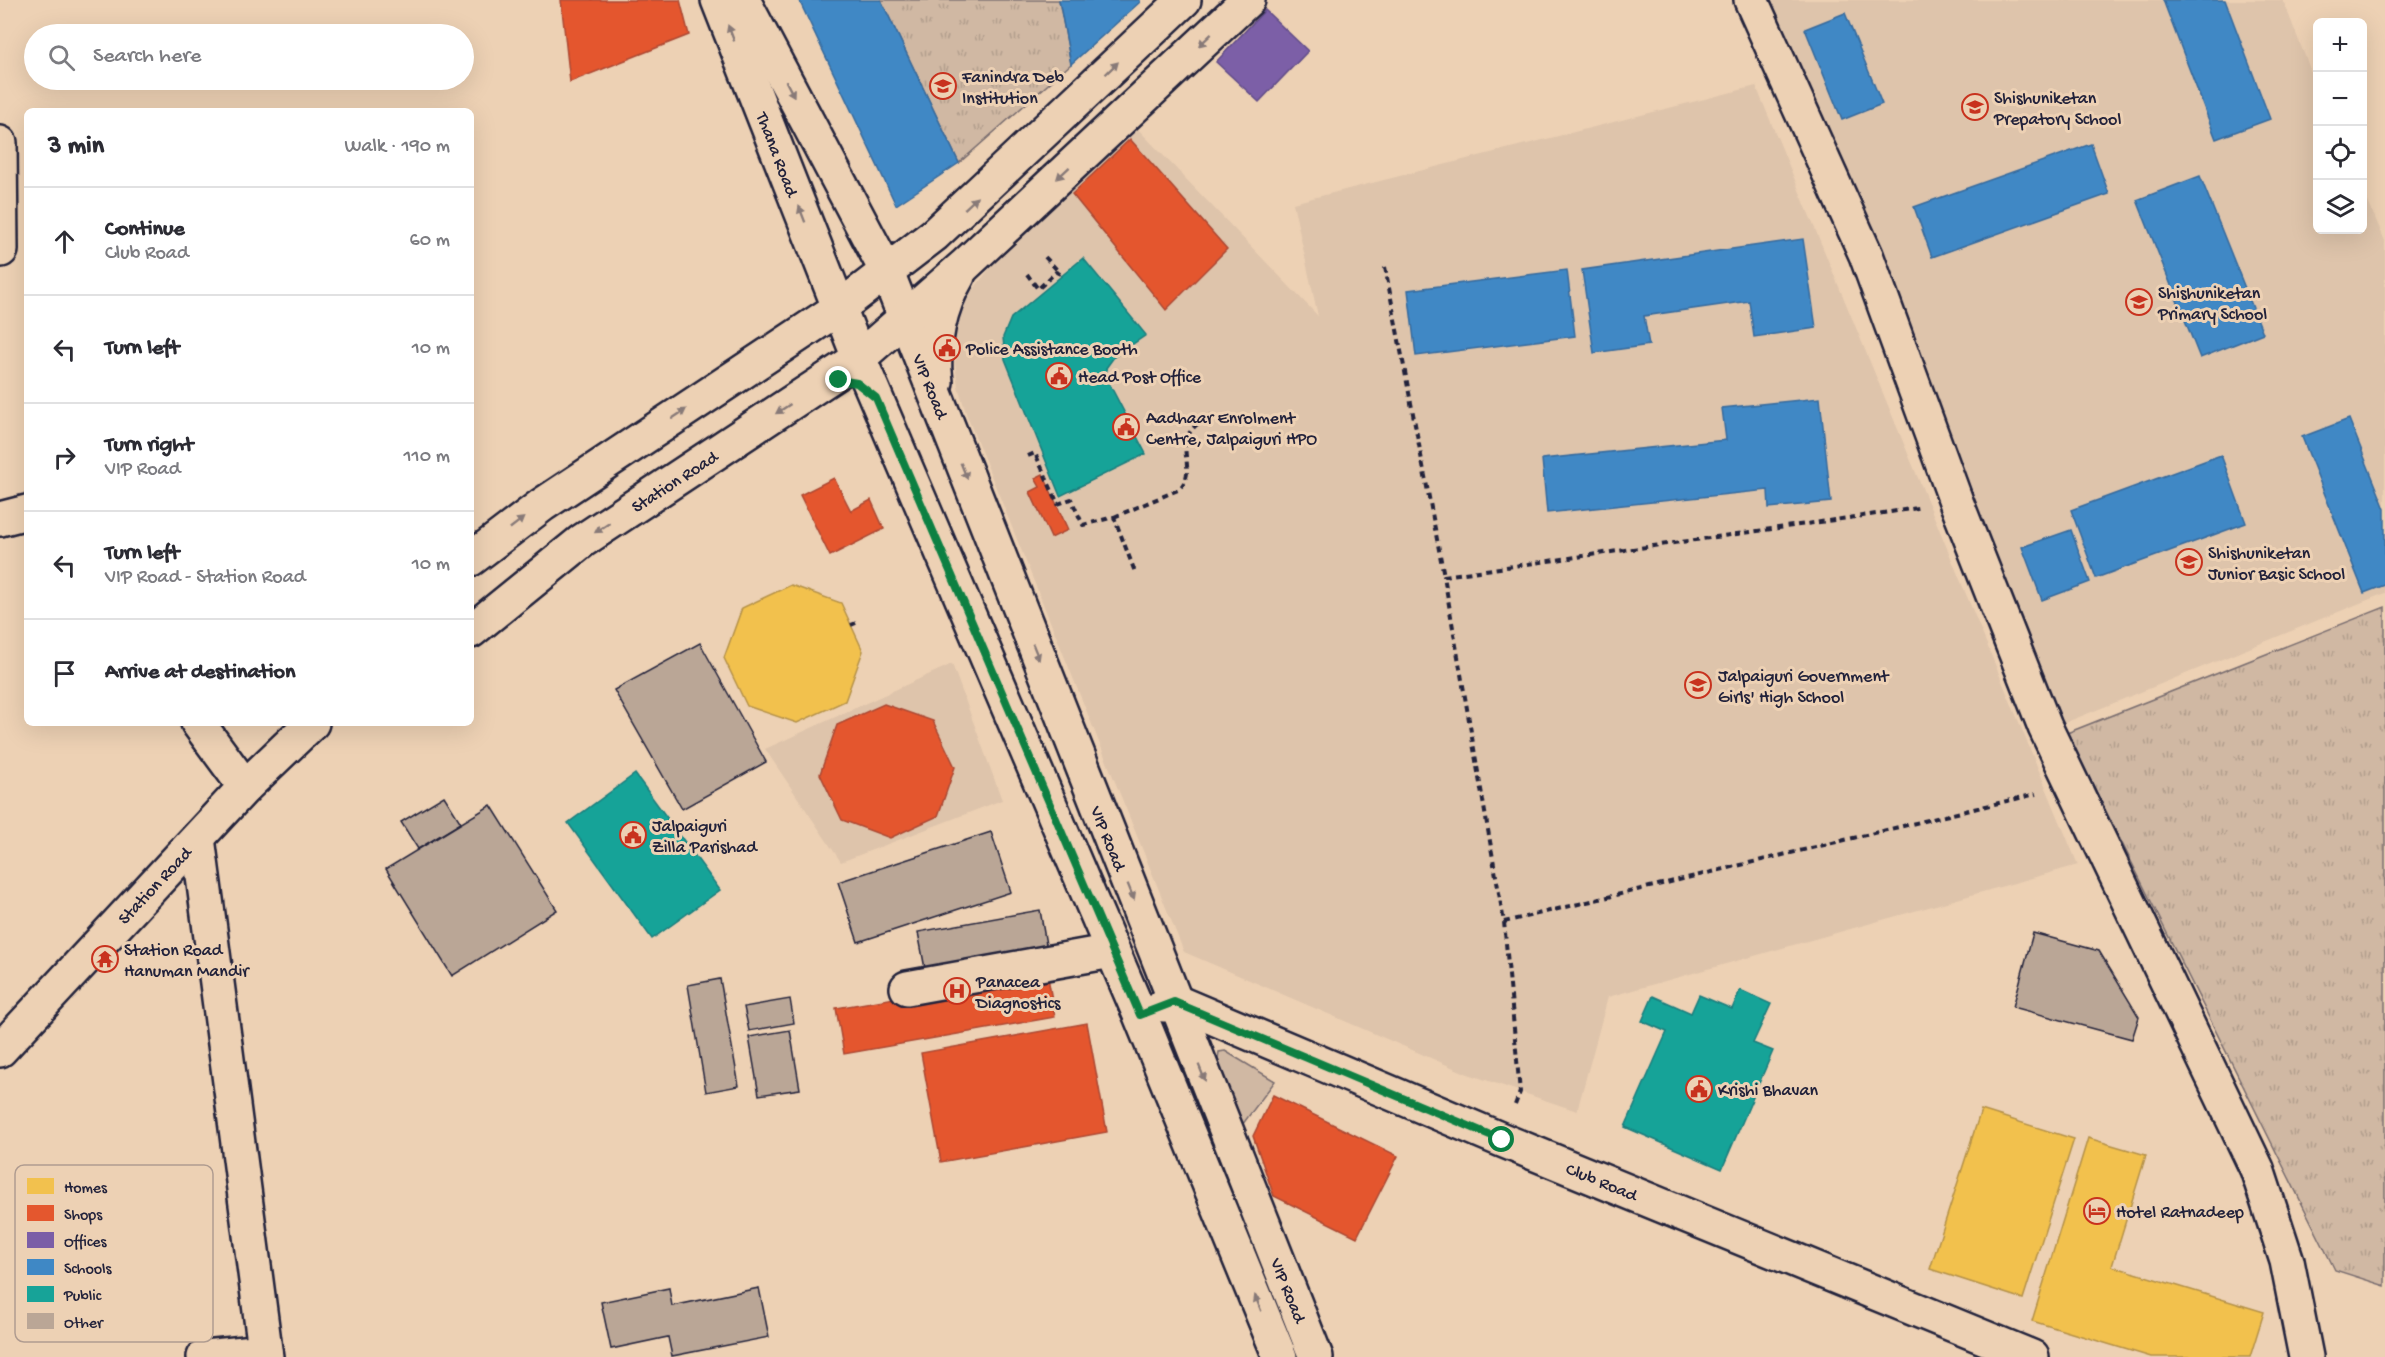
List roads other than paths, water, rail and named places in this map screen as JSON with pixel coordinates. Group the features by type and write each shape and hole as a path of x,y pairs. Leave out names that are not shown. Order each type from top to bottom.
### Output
{"street":[{"name":"Thana Road","path":"718,0 818,254 849,300 882,339"},
{"name":"Thana Road","path":"743,0 887,272 882,339"},
{"name":"Station Road","path":"474,629 582,541 817,387 882,339 964,266 1248,0"},
{"path":"1751,0 1866,255 1957,504 2047,730 2257,1169 2287,1261 2307,1357"},
{"path":"474,557 542,505 799,334 887,272 934,235 1180,1"},
{"path":"0,143 2,250"},
{"path":"861,222 879,241 892,246 921,243 934,235"},
{"path":"799,334 815,302 818,254"},
{"path":"951,437 940,405 935,371 936,337 951,288 964,266"},
{"name":"VIP Road","path":"882,339 876,398 1140,1015 1280,1357"},
{"name":"VIP Road","path":"882,339 951,437 1316,1357"},
{"path":"817,387 839,380 857,383 876,398"},
{"path":"0,519 24,513"},
{"path":"200,726 244,787"},
{"name":"Station Road","path":"0,1050 244,787 309,726"},
{"path":"198,838 266,1354 204,1357"},
{"path":"907,988 1112,951"},
{"path":"1140,1015 1174,1002"},
{"name":"Club Road","path":"1174,1002 1502,1140 2032,1357"}],"place":[{"name":"Fanindra Deb Institution","path":"943,86"},
{"name":"Shishuniketan Prepatory School","path":"1975,107"},
{"name":"Shishuniketan Primary School","path":"2139,302"},
{"name":"Police Assistance Booth","path":"947,348"},
{"name":"Head Post Office","path":"1059,376"},
{"name":"Aadhaar Enrolment Centre, Jalpaiguri HPO","path":"1126,427"},
{"name":"Shishuniketan Junior Basic School","path":"2189,562"},
{"name":"Jalpaiguri Government Girls' High School","path":"1698,685"},
{"name":"Jalpaiguri Zilla Parishad","path":"633,835"},
{"name":"Station Road Hanuman Mandir","path":"105,959"},
{"name":"Panacea Diagnostics","path":"957,991"},
{"name":"Krishi Bhavan","path":"1699,1089"},
{"name":"Hotel Ratnadeep","path":"2097,1211"}]}
